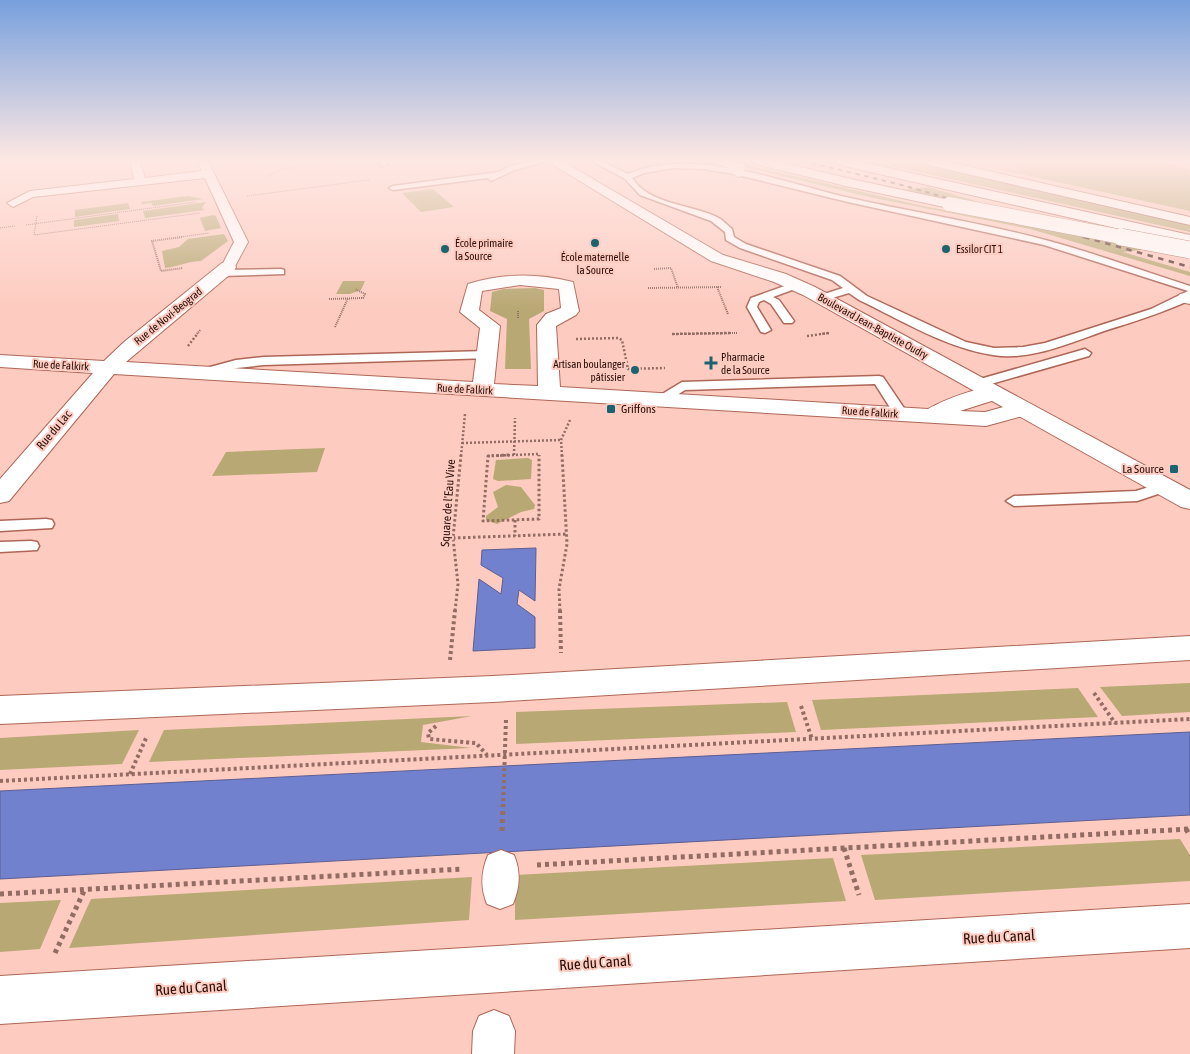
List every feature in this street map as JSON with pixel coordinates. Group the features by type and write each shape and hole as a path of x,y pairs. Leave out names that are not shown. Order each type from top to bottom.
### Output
{"main road":[{"name":"Boulevard Jean-Baptiste Oudry","path":"636,210 717,258 796,284 1190,501"},
{"path":"989,210 1190,250"},
{"path":"1058,210 1190,240"},
{"path":"1143,210 1190,221"},
{"name":"Rue de Novi-Beograd","path":"109,367 131,346 227,267"},
{"path":"483,390 490,326 469,312 474,288 490,282 552,281 567,286 570,311 553,318 546,324 549,393"},
{"name":"Rue de Falkirk","path":"0,361 986,419 1022,409"},
{"name":"Rue du Lac","path":"0,495 109,367"},
{"name":"Rue de Falkirk","path":"930,416 985,389"},
{"path":"0,710 493,689 1190,648"},
{"name":"Rue du Canal","path":"0,1000 1190,926"}],"street":[{"path":"225,210 241,242 227,267"}],"lane":[{"path":"690,210 715,219 729,231 729,238 743,246 836,278 863,298 954,340 994,352 1023,351 1048,346 1155,311 1189,295"},
{"path":"895,210 1046,243 1189,295"},
{"path":"227,267 281,272"},
{"path":"764,330 752,307 755,300 796,284"},
{"path":"822,298 851,290"},
{"path":"763,296 774,302 788,321"},
{"path":"985,389 1085,353"},
{"path":"203,373 236,364 264,362 487,355"},
{"path":"661,399 682,386 879,380 901,414"},
{"path":"1014,501 1137,496 1164,487"},
{"path":"0,526 46,524"},
{"path":"0,547 31,546"}],"path":[{"path":"0,228 134,210"},
{"path":"37,213 34,235 184,210"},
{"path":"227,267 161,271 152,241 234,229"},
{"path":"654,268 671,268 678,288"},
{"path":"715,281 728,315"},
{"path":"648,288 744,287 763,296"},
{"path":"329,299 363,298 365,294 355,290"},
{"path":"335,327 348,298"},
{"name":"Square de l'Eau Vive","path":"450,666 458,584 453,538 465,410"},
{"path":"561,661 559,589 568,544 561,440 573,413"},
{"path":"514,420 514,455"},
{"path":"462,443 561,440"},
{"path":"539,454 539,519 483,521 488,456 514,455 539,454"},
{"path":"514,536 515,520"},
{"path":"453,538 567,534"},
{"path":"1094,693 1115,723"},
{"path":"801,706 812,739"},
{"path":"0,781 1190,719"},
{"path":"500,879 506,720"},
{"path":"442,725 433,727 428,733 429,739 476,743 487,756"},
{"path":"130,774 146,740"},
{"path":"0,894 84,889 500,879 844,848 1188,829 1190,836"},
{"path":"844,848 859,895"},
{"path":"52,960 84,889"}],"shaded area":[{"path":"75,210 122,210 75,217"},
{"path":"149,210 204,210 145,218 143,211"},
{"path":"935,210 945,210 1151,249 1123,252 1190,272 1190,276 1030,229"},
{"path":"1091,210 1126,210 1190,225 1190,232"},
{"path":"118,214 119,221 74,227 74,220"},
{"path":"216,216 221,228 205,231 200,218"},
{"path":"224,234 228,241 201,261 165,268 162,251 179,247 188,239"},
{"path":"343,281 365,281 361,290 350,294 336,294"},
{"path":"535,288 544,290 544,311 529,319 531,369 505,369 507,319 490,311 492,292 503,289"},
{"path":"325,448 317,472 212,476 226,452"},
{"path":"528,458 532,460 531,479 498,481 493,479 496,460"},
{"path":"506,485 521,487 535,505 534,509 521,512 497,524 486,520 486,516 498,507 493,492"},
{"path":"1190,683 1190,712 1122,716 1100,687"},
{"path":"1078,688 1098,717 821,730 812,700"},
{"path":"787,702 796,732 516,744 516,712"},
{"path":"472,716 423,725 421,742 471,748 149,762 164,730"},
{"path":"139,730 122,764 0,770 0,738"},
{"path":"1180,839 1190,855 1190,881 875,900 861,855"},
{"path":"833,858 846,901 515,920 515,875"},
{"path":"472,877 469,920 69,948 91,899"},
{"path":"61,900 40,949 0,952 0,903"}],"water":[{"path":"536,548 535,601 519,590 517,604 535,617 535,648 473,651 479,579 501,594 503,578 481,565 482,550"},
{"path":"1190,732 1190,815 0,879 0,791"}],"railway":[{"path":"990,210 1088,238"},
{"path":"1084,237 1190,267"}],"place":[{"name":"École maternelle la Source","path":"595,243"},
{"name":"École primaire la Source","path":"445,249"},
{"name":"Essilor CIT 1","path":"946,249"},
{"name":"Pharmacie de la Source","path":"711,363"},
{"name":"Artisan boulanger pâtissier","path":"635,370"},
{"name":"Griffons","path":"611,409"},
{"name":"La Source","path":"1174,469"}]}
